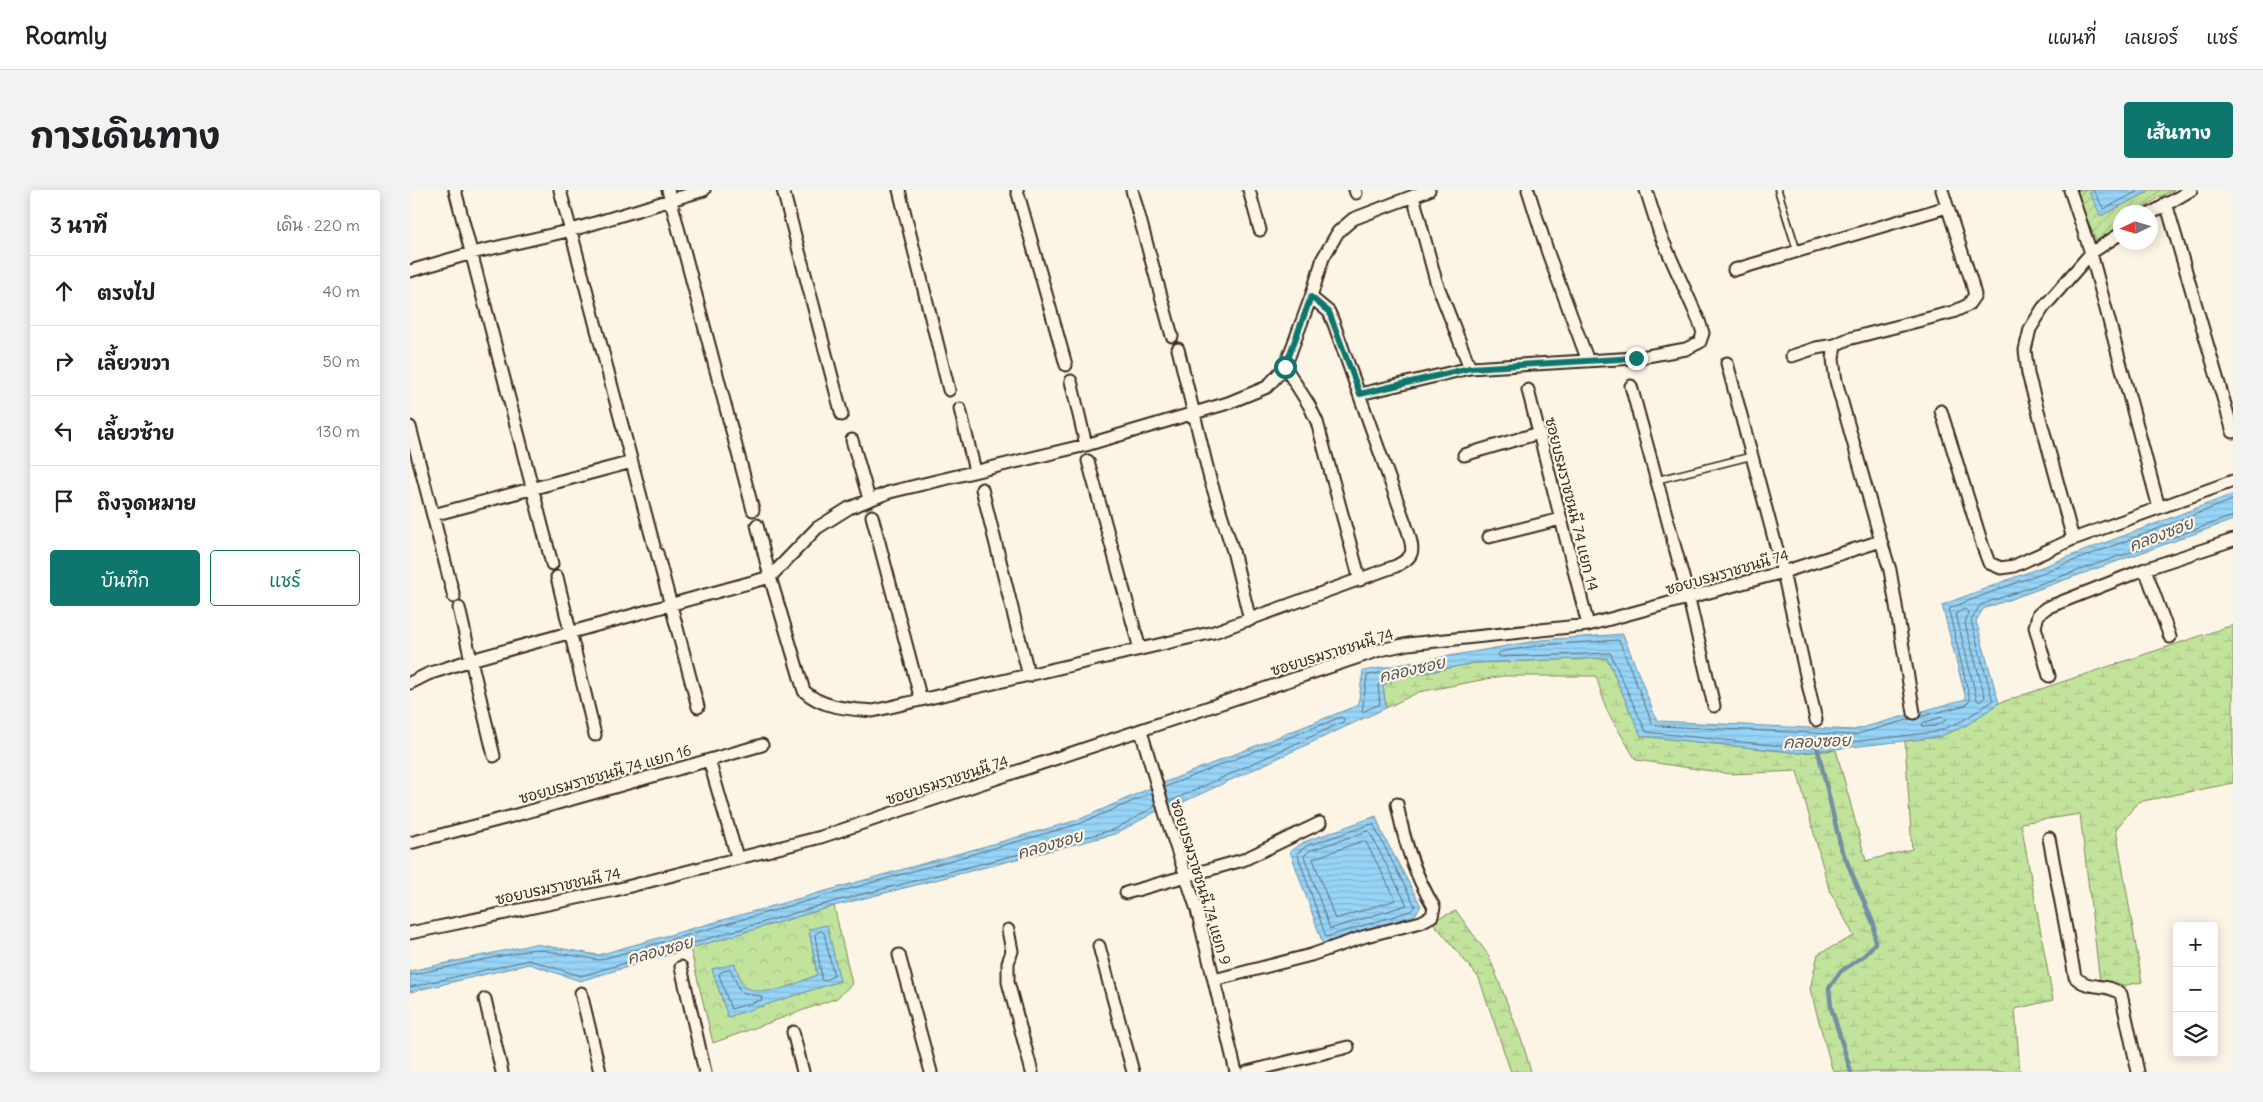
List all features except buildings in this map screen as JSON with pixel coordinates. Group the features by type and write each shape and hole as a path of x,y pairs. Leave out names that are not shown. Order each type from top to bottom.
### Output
{"street":[{"path":"455,190 552,564"},
{"path":"560,190 632,462 673,605 698,707"},
{"path":"410,271 472,253 572,230 670,195 704,190"},
{"path":"783,190 842,415"},
{"path":"899,190 949,390"},
{"path":"1017,190 1066,365"},
{"path":"1132,190 1172,336"},
{"path":"1249,190 1260,230"},
{"path":"410,682 471,660 770,577 817,528 869,499 975,471 1086,445 1228,403 1267,387 1285,367 1311,297 1323,258 1338,232 1353,219 1429,190"},
{"path":"1528,190 1548,253 1588,361"},
{"path":"1360,394 1470,368 1636,358 1686,349 1700,342 1703,333 1699,321 1660,234 1646,190"},
{"path":"1792,356 1816,348 1835,345 1848,339 1953,312 1968,305 1975,295 1942,190"},
{"path":"2070,190 2091,253 2159,508"},
{"path":"2158,208 2191,190"},
{"path":"670,195 753,510"},
{"path":"1414,196 1436,281 1470,368"},
{"path":"2166,203 2233,432"},
{"path":"1734,270 1947,207"},
{"path":"2073,539 2028,374 2025,350 2030,329 2043,308 2091,253 2113,239"},
{"path":"757,525 799,680 804,691 813,700 834,707 873,711 1214,632 1360,580 1409,559 1412,554 1412,545 1360,394 1329,312 1311,297"},
{"path":"1835,345 1833,359 1836,381 1890,570 1914,713"},
{"path":"1178,349 1210,479 1233,552 1250,620"},
{"path":"1727,363 1783,572 1816,720"},
{"path":"1285,367 1309,405 1317,422 1360,580"},
{"path":"1071,381 1086,445"},
{"path":"1631,386 1689,599 1714,706"},
{"name":"ซอยบรมราชชนนี 74 แยก 14","path":"1528,390 1588,625"},
{"path":"960,408 975,471"},
{"path":"1941,411 1989,563 2000,568 2014,566 2073,539 2233,481"},
{"path":"410,427 454,597"},
{"path":"1464,454 1539,433"},
{"path":"852,440 869,499"},
{"path":"410,458 415,446"},
{"path":"1088,461 1140,649"},
{"path":"433,515 632,462"},
{"path":"982,489 1029,676"},
{"path":"872,516 921,700"},
{"path":"1489,537 1561,519"},
{"path":"2049,676 2036,627 2038,615 2046,608 2145,569 2233,540"},
{"name":"ซอยบรมราชชนนี 74","path":"410,933 615,890 848,829 1380,650 1408,644 1588,625 1689,599 1881,541"},
{"path":"2145,569 2170,637"},
{"path":"557,577 569,634 595,735"},
{"path":"459,608 494,756"},
{"name":"ซอยบรมราชชนนี 74 แยก 9","path":"1141,731 1185,877 1197,910 1236,1072"},
{"name":"ซอยบรมราชชนนี 74 แยก 16","path":"410,843 510,817 762,744"},
{"name":"ซอยบรมราชชนนี 74 แยก 16","path":"709,760 737,857"},
{"path":"1214,980 1311,955 1366,936 1421,922 1432,916 1434,907 1412,864 1403,836 1397,804"},
{"path":"1126,893 1243,860 1320,823"},
{"path":"2049,838 2075,977 2086,985 2114,987 2121,994 2138,1072"},
{"path":"1008,930 1012,950 1008,964 1008,982 1032,1072"},
{"path":"1099,946 1133,1072"},
{"path":"899,955 931,1072"},
{"path":"681,966 705,1072"},
{"path":"581,993 600,1072"},
{"path":"484,999 502,1072"},
{"path":"793,1032 803,1072"},
{"path":"1246,1072 1348,1047"}],"lane":[{"path":"1778,190 1797,251"},
{"path":"1657,480 1753,456"}],"green space":[{"path":"2075,190 2174,190 2159,197 2148,205 2113,205 2113,231 2097,243"},
{"path":"2233,625 2233,783 2138,802 2116,829 2142,982 2101,990 2080,814 2021,823 2053,1000 2015,1009 2020,1072 1833,1072 1810,989 1818,954 1854,936 1829,889 1797,771 1731,774 1636,760 1607,711 1596,676 1502,676 1419,692 1386,708 1383,685 1395,679 1474,663 1607,658 1642,736 1800,753 1836,750 1866,861 1912,849 1905,741 1938,737 1965,726 1999,703"},
{"path":"834,906 852,984 837,998 713,1043 690,948","holes":["809,929 840,981 728,1016 712,969 733,982 756,992 773,992 789,987 817,975"]},
{"path":"1456,911 1489,956 1523,1044 1531,1072 1511,1072 1479,978 1432,921"}],"water":[{"path":"2088,190 2147,190 2148,192 2123,205 2113,205 2113,210 2101,216"},
{"name":"คลองซอย","path":"2233,494 2233,520 1983,609 1976,621 1999,703 1965,726 1938,737 1800,753 1641,736 1607,658 1474,663 1395,679 1383,686 1386,708 1179,804 1159,810 1115,834 834,906 580,981 529,964 410,992 410,971 535,944 598,955 1078,820 1148,789 1358,705 1363,671 1541,640 1623,634 1657,721 1854,730 1966,699 1942,605"},
{"path":"1376,816 1382,833 1421,906 1415,915 1323,944 1290,851 1304,842"},
{"path":"827,925 840,981 728,1017 712,969 735,964 743,987 753,990 772,991 790,986 817,975 809,929"}],"waterway":[{"name":"คลองซอย","path":"1817,746 1841,848 1874,925 1875,943 1865,955 1840,972 1829,988 1831,1007 1851,1072"}],"route":[{"path":"1285,367 1311,297 1329,312 1360,394 1470,368 1636,358"}]}
